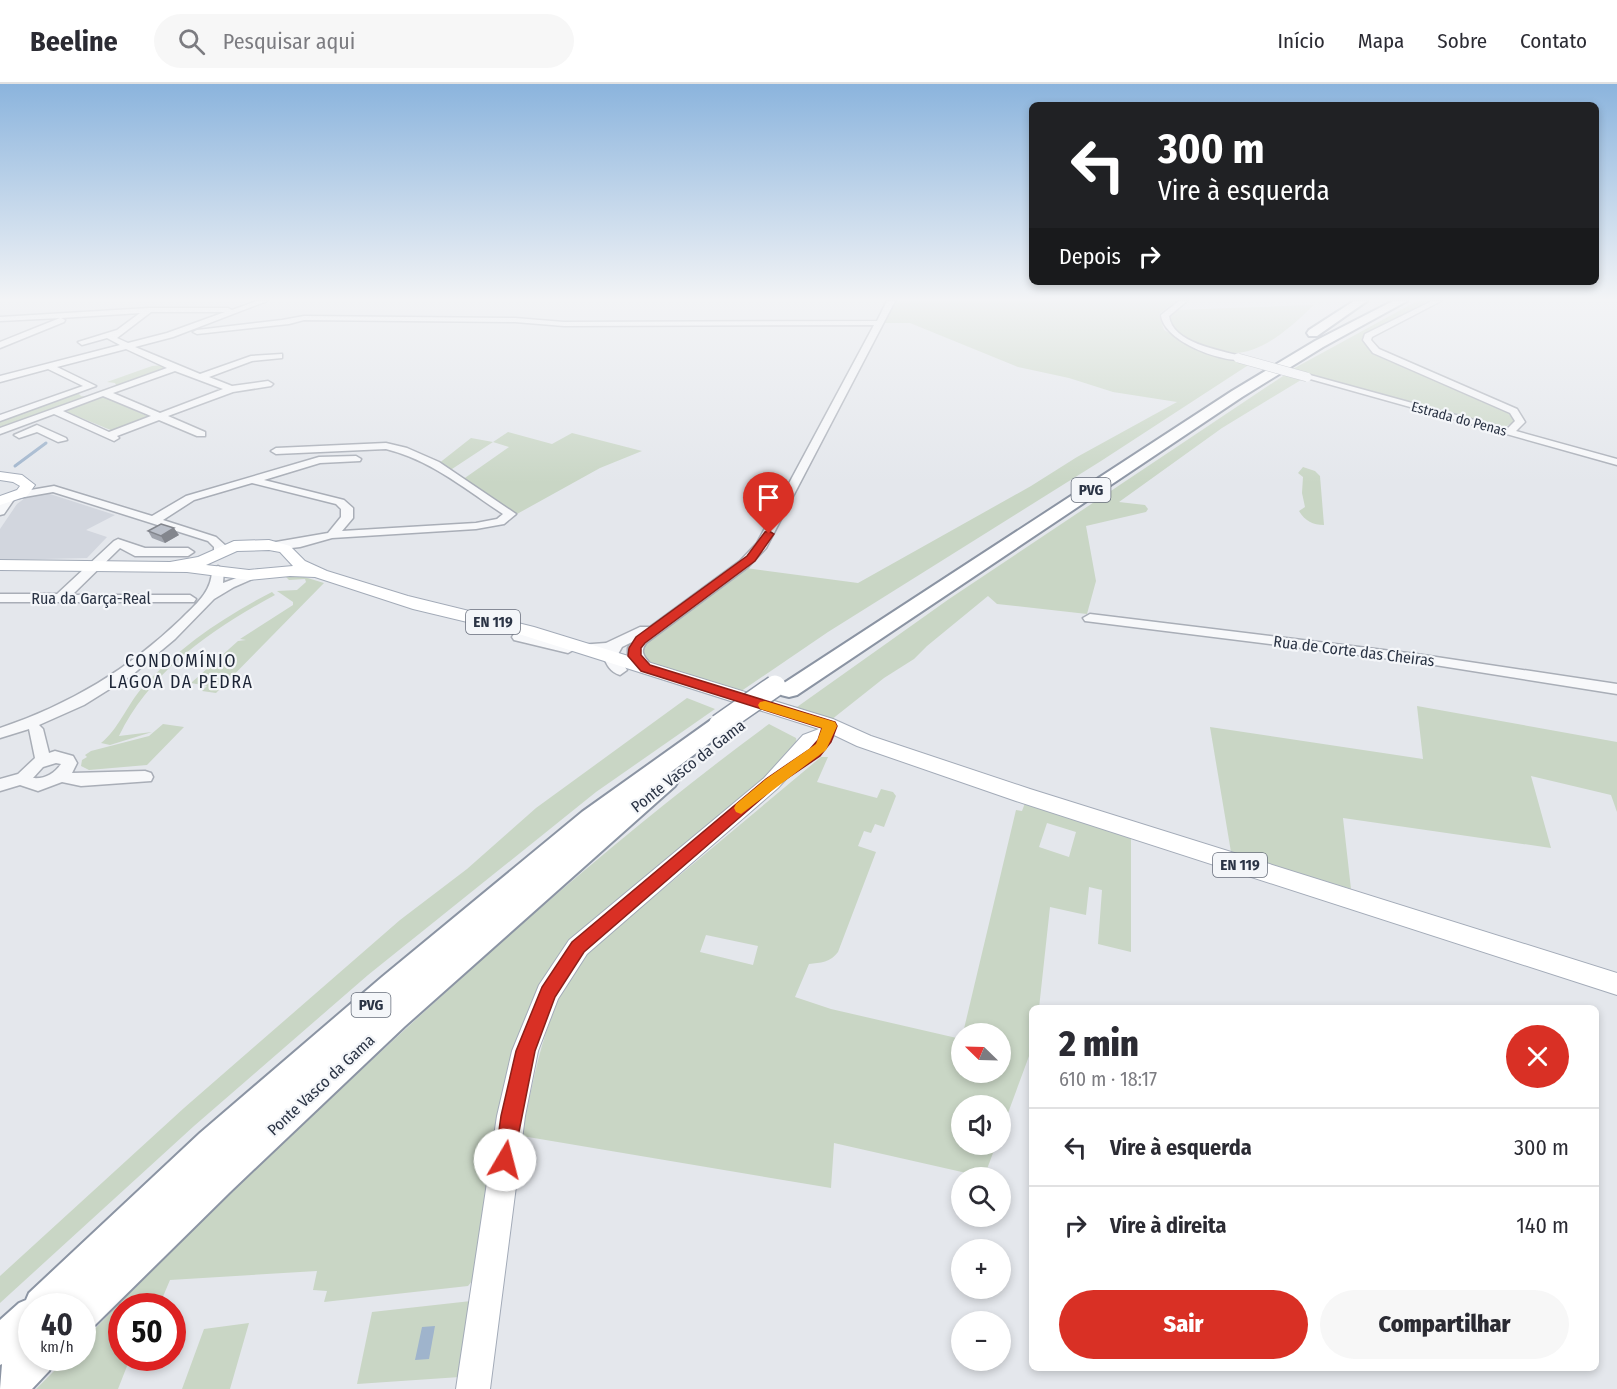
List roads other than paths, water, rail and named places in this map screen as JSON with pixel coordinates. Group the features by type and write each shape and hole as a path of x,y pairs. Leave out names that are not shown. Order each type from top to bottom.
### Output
{"highway":[{"name":"Ponte Vasco da Gama","path":"56,1293 212,1144 392,986 591,819 1268,362"},
{"name":"Ponte Vasco da Gama","path":"782,688 1290,362"},
{"name":"Ponte Vasco da Gama","path":"96,1298 218,1180 394,1017 726,727"},
{"path":"0,1346 18,1329"},
{"path":"4,1389 23,1371"}],"main road":[{"path":"1,476 24,481 28,485 9,498"},
{"path":"0,565 173,566 216,562 240,545 274,546 285,549 292,557 286,566 266,573 231,574 216,562"},
{"name":"EN 119","path":"292,557 298,564 321,574 519,637 615,663 778,719 828,730"},
{"name":"EN 119","path":"266,573 321,574"},
{"name":"EN 119","path":"408,601 578,646 615,663 646,668 1260,872 1617,984"},
{"path":"778,719 800,735 802,743 798,754"},
{"path":"771,783 810,740 828,730"},
{"path":"473,1389 511,1116 525,1051 548,993 578,947 771,783 821,747 828,730"}],"street":[{"path":"0,365 1,379 64,362"},
{"path":"150,365 160,362 231,389"},
{"path":"201,377 243,362"},
{"path":"615,663 641,640 744,564 762,545 858,362"},
{"name":"Estrada do Penas","path":"1252,362 1617,462"},
{"path":"1400,362 1514,411 1520,422 1509,432"},
{"path":"48,366 201,434"},
{"path":"0,418 175,368"},
{"path":"55,411 111,437 231,389 268,384"},
{"path":"1,430 55,411 99,388"},
{"path":"1,430 15,436 37,428 62,441"},
{"path":"274,546 332,535 476,526 500,522 510,514 435,465 403,449 386,446 276,451"},
{"path":"154,520 190,498 319,460 356,459"},
{"path":"254,480 340,501 347,508 347,518 332,535"},
{"path":"0,512 9,498 54,489 212,539 220,546 216,562 217,586 205,602 143,666 110,690 68,714 36,729 0,740"},
{"path":"292,557 317,539"},
{"path":"61,598 118,543 144,552 188,552"},
{"path":"205,602 230,584 266,573"},
{"name":"Rua da Garça-Real","path":"0,598 186,599"},
{"path":"615,663 613,649 691,602"},
{"name":"Rua de Corte das Cheiras","path":"1090,618 1416,658 1617,688"},
{"path":"641,640 635,648 635,656 646,668"},
{"path":"578,646 599,649 625,641"},
{"path":"6,731 36,729 65,709 112,683 163,644"},
{"path":"6,731 65,709"},
{"path":"36,729 43,760"},
{"path":"0,785 25,778 30,769 43,760 61,757 68,760 68,768 60,776 40,784 29,784 25,778"},
{"path":"60,776 81,780 145,777"}],"water":[{"path":"435,1326 429,1359 415,1360 422,1327"}],"waterway":[{"path":"15,466 46,443"}],"district":[{"name":"CONDOMÍNIO LAGOA DA PEDRA","path":"181,671"}]}
